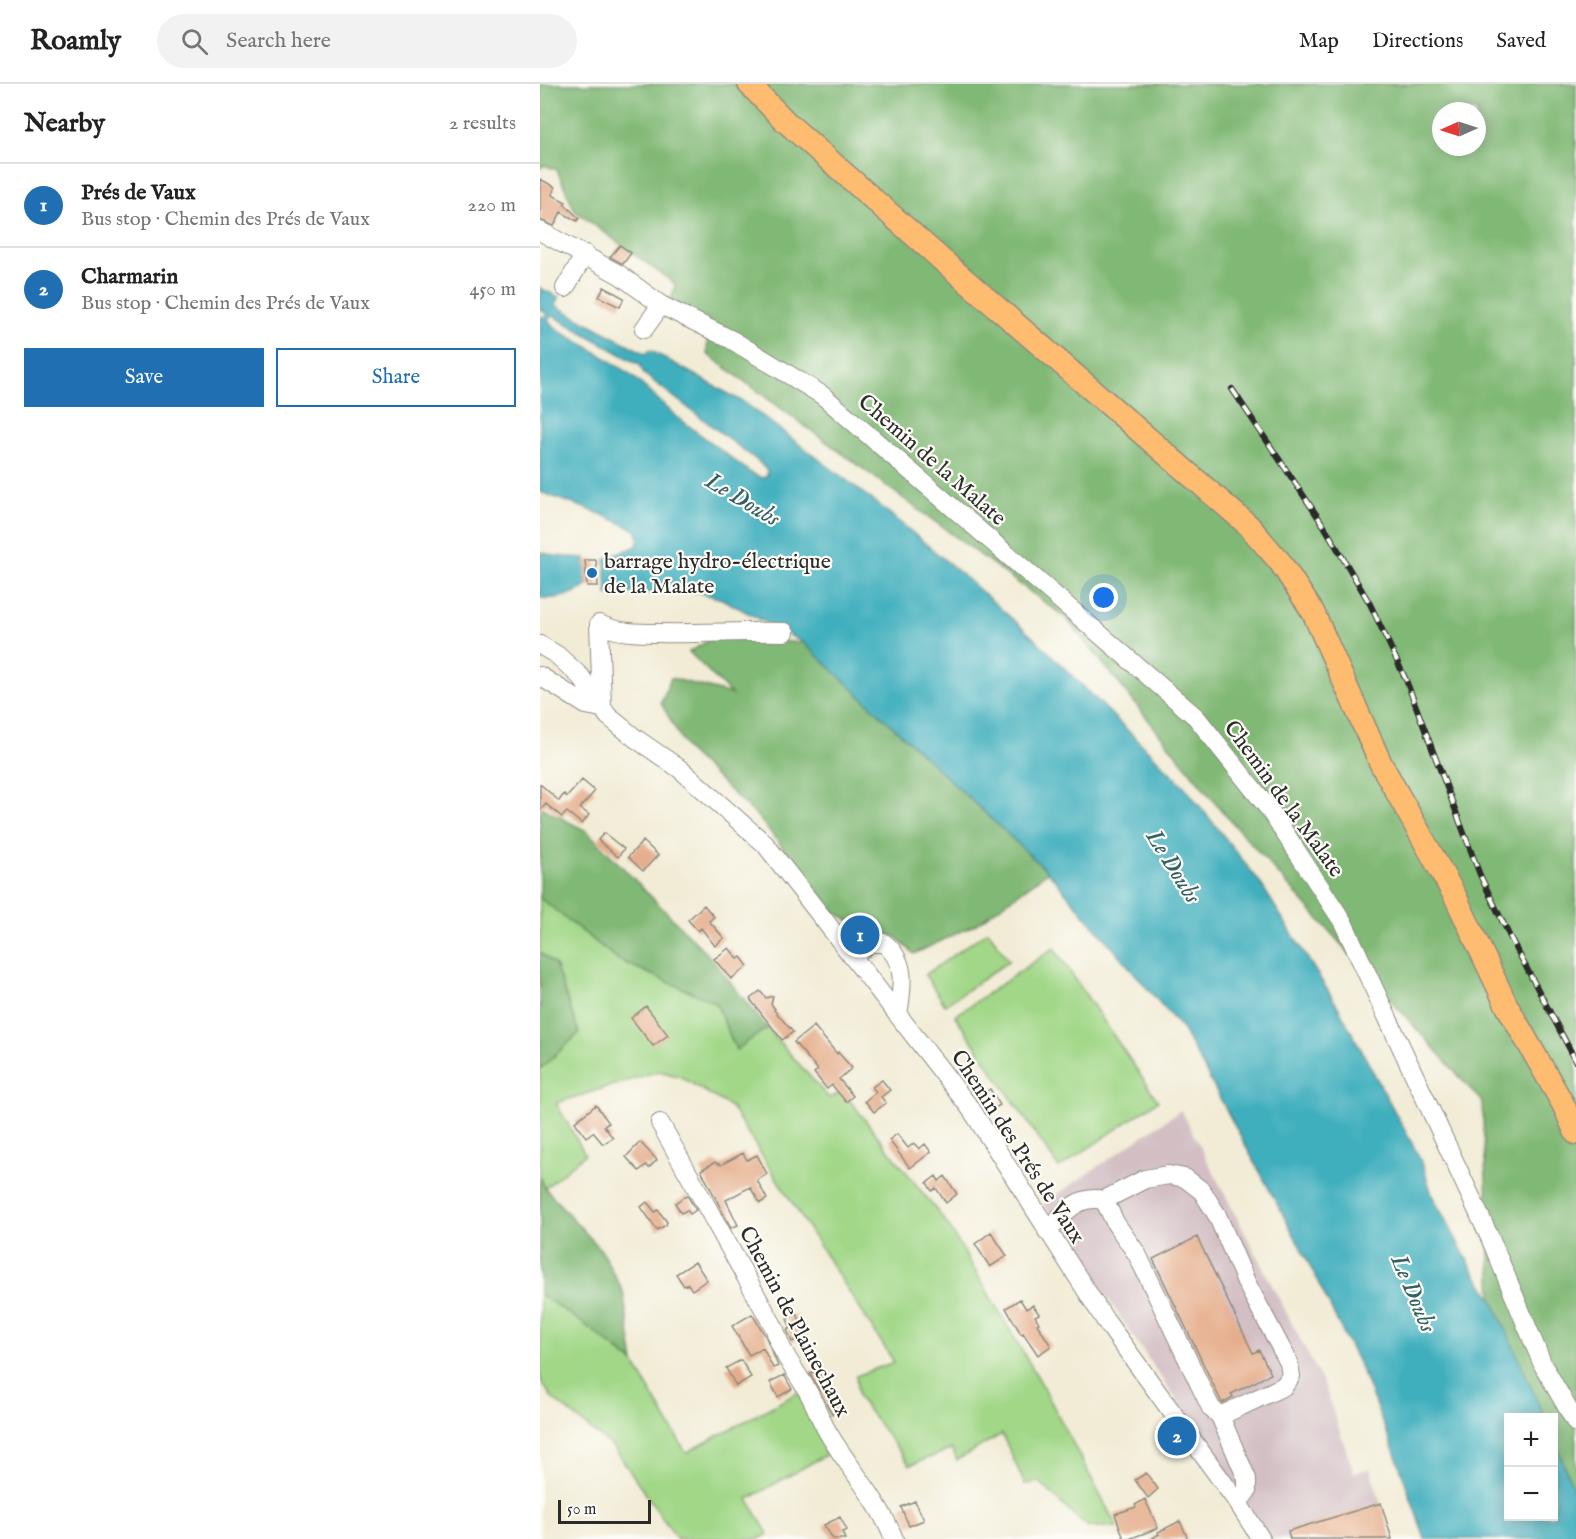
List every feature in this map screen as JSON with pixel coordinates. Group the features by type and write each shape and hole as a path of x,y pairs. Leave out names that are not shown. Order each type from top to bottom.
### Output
{"main road":[{"path":"749,84 785,121 942,260 1248,525 1280,562 1313,612 1381,764 1455,896 1507,1006 1563,1104 1576,1133"}],"street":[{"name":"Chemin de la Malate","path":"540,231 620,275 661,305 732,340 822,395 1196,717 1269,809 1343,922 1491,1240 1544,1365 1576,1422"},
{"path":"565,288 585,254"},
{"path":"644,329 661,305"},
{"path":"602,708 599,624 609,629 632,633 785,632"},
{"name":"Chemin des Prés de Vaux","path":"540,645 557,655 581,677 608,716 680,770 765,844 971,1109 1047,1231 1133,1360 1238,1503 1261,1539"},
{"name":"Chemin des Prés de Vaux","path":"540,676 586,705 602,708"},
{"path":"853,956 870,943 884,943 894,952 900,964 902,986 898,1015"},
{"name":"Chemin de Plainechaux","path":"660,1123 775,1329 777,1339 830,1435 887,1520 894,1539"},
{"path":"1047,1231 1076,1202 1093,1198 1104,1200 1145,1179 1169,1175 1185,1178 1202,1191 1217,1215 1247,1284 1289,1363 1291,1376 1284,1386 1220,1416"},
{"path":"1104,1200 1116,1224 1137,1254 1211,1408 1220,1416 1247,1479 1247,1491 1238,1503"}],"shaded area":[{"path":"1181,1110 1325,1387 1354,1473 1370,1468 1392,1539 1271,1539 1043,1204"}],"green space":[{"path":"540,84 1576,84 1576,1495 1558,1450 1558,1413 1542,1413 1492,1298 1482,1102 1222,811 1066,618 707,354 708,320 671,301 675,284 575,211 557,170 544,165 540,169"},
{"path":"716,636 804,643 1048,872 976,924 914,954 896,937 860,927 836,913 757,816 687,750 661,703 671,678 731,694 689,652"},
{"path":"540,807 587,831 711,958 767,1028 736,1050 716,1003 619,960 540,898"},
{"path":"540,898 619,960 716,1003 736,1049 767,1028 829,1098 843,1092 948,1225 1040,1381 1117,1527 1089,1527 1040,1482 1025,1484 1002,1434 957,1460 952,1449 910,1465 858,1397 856,1376 894,1362 731,1107 681,1077 659,1071 556,1103 585,1154 545,1188 540,1176 540,1069 579,1033 555,965 540,952"},
{"path":"988,931 1009,961 945,1005 925,975"},
{"path":"1054,948 1158,1101 1059,1168 955,1016"},
{"path":"540,952 555,965 579,1033 540,1069"},
{"path":"540,1176 545,1188 601,1250 623,1291 634,1362 540,1294"},
{"path":"540,1294 584,1324 634,1363 686,1453 799,1392 831,1452 748,1499 768,1534 759,1539 677,1539 614,1448 552,1398 540,1379"}],"water":[{"name":"Le Doubs","path":"540,288 559,297 555,305 567,312 646,354 650,350 745,403 883,508 963,575 1037,641 1184,786 1259,881 1338,1007 1422,1162 1432,1195 1474,1272 1492,1298 1542,1413 1504,1413 1504,1521 1558,1521 1558,1450 1576,1495 1576,1539 1425,1539 1398,1461 1362,1371 1301,1248 1183,1030 1048,872 804,643 722,599 698,592 607,594 605,559 637,546 639,537 636,530 601,514 540,492 540,316 544,318 547,313 540,310","holes":["552,315 640,365 644,374 759,462 767,471 767,476 762,478 751,473 676,416 629,373 561,332 548,321"]},
{"path":"540,552 555,556 585,558 587,586 565,596 540,598"}],"building":[{"path":"540,179 555,187 552,195 566,202 564,204 579,218 577,221 561,212 554,226 540,220"},
{"path":"620,245 631,253 623,264 610,257"},
{"path":"604,287 624,298 620,307 599,297"},
{"name":"barrage hydro-électrique de la Malate","path":"585,560 596,560 598,586 587,586"},
{"path":"582,780 595,791 580,808 589,815 582,824 567,812 562,817 546,804 540,811 540,784 559,801 564,794 567,797"},
{"path":"604,833 624,849 618,857 598,840"},
{"path":"643,841 658,855 643,871 628,857"},
{"path":"704,905 714,917 709,921 724,938 715,946 701,928 698,931 688,920"},
{"path":"729,948 748,966 731,979 714,959"},
{"path":"760,991 766,998 773,996 771,1004 774,1010 793,1032 782,1040 750,999"},
{"path":"646,1006 668,1035 653,1046 631,1018"},
{"path":"814,1026 852,1068 839,1079 853,1096 846,1102 832,1085 827,1089 814,1073 818,1070 794,1042"},
{"path":"882,1080 890,1090 881,1097 886,1103 874,1112 865,1101 876,1092 872,1087"},
{"path":"990,1089 1000,1105 987,1113 977,1098"},
{"path":"596,1105 609,1123 604,1126 613,1138 603,1144 593,1132 586,1137 575,1122"},
{"path":"897,1134 908,1148 914,1143 919,1149 925,1144 931,1152 910,1168 889,1140"},
{"path":"640,1142 657,1160 649,1168 646,1165 639,1171 626,1157"},
{"path":"743,1153 747,1160 757,1155 767,1174 757,1180 767,1199 760,1203 750,1187 726,1200 738,1225 731,1228 701,1170 715,1162 721,1165"},
{"path":"936,1176 939,1181 945,1176 957,1194 946,1203 936,1188 932,1191 927,1183"},
{"path":"687,1195 696,1210 690,1214 687,1210 681,1213 675,1203"},
{"path":"647,1202 655,1212 658,1210 667,1222 666,1225 657,1230 641,1207"},
{"path":"991,1232 1007,1256 990,1267 975,1244"},
{"path":"1197,1237 1253,1353 1259,1350 1271,1374 1231,1394 1233,1397 1222,1403 1153,1259"},
{"path":"695,1262 707,1280 692,1290 688,1284 684,1286 676,1274"},
{"path":"1020,1299 1026,1309 1033,1305 1039,1314 1035,1316 1039,1323 1037,1324 1051,1346 1038,1355 1023,1333 1021,1334 1006,1308"},
{"path":"752,1314 765,1335 778,1366 773,1368 763,1348 749,1355 732,1326"},
{"path":"797,1314 807,1335 792,1342 787,1330 791,1328 787,1319"},
{"path":"741,1360 751,1377 736,1386 726,1368"},
{"path":"817,1369 841,1409 832,1414 810,1374"},
{"path":"784,1375 792,1389 778,1397 770,1382"},
{"path":"1146,1473 1158,1489 1148,1498 1135,1480"},
{"path":"1145,1499 1158,1528 1124,1539 1115,1514 1136,1507 1135,1505"},
{"path":"915,1501 924,1520 909,1526 901,1507"},
{"path":"1381,1503 1392,1539 1290,1539 1288,1531"},
{"path":"840,1517 847,1530 842,1532 845,1539 833,1539 824,1525"},
{"path":"1180,1521 1188,1539 1151,1539 1159,1534 1158,1532"}],"railway":[{"path":"1232,389 1324,526 1370,604 1406,680 1480,875 1576,1061"}],"place":[{"name":"barrage hydro-électrique de la Malate","path":"592,573"},
{"name":"Prés de Vaux","path":"860,935"},
{"name":"Charmarin","path":"1177,1436"}]}
